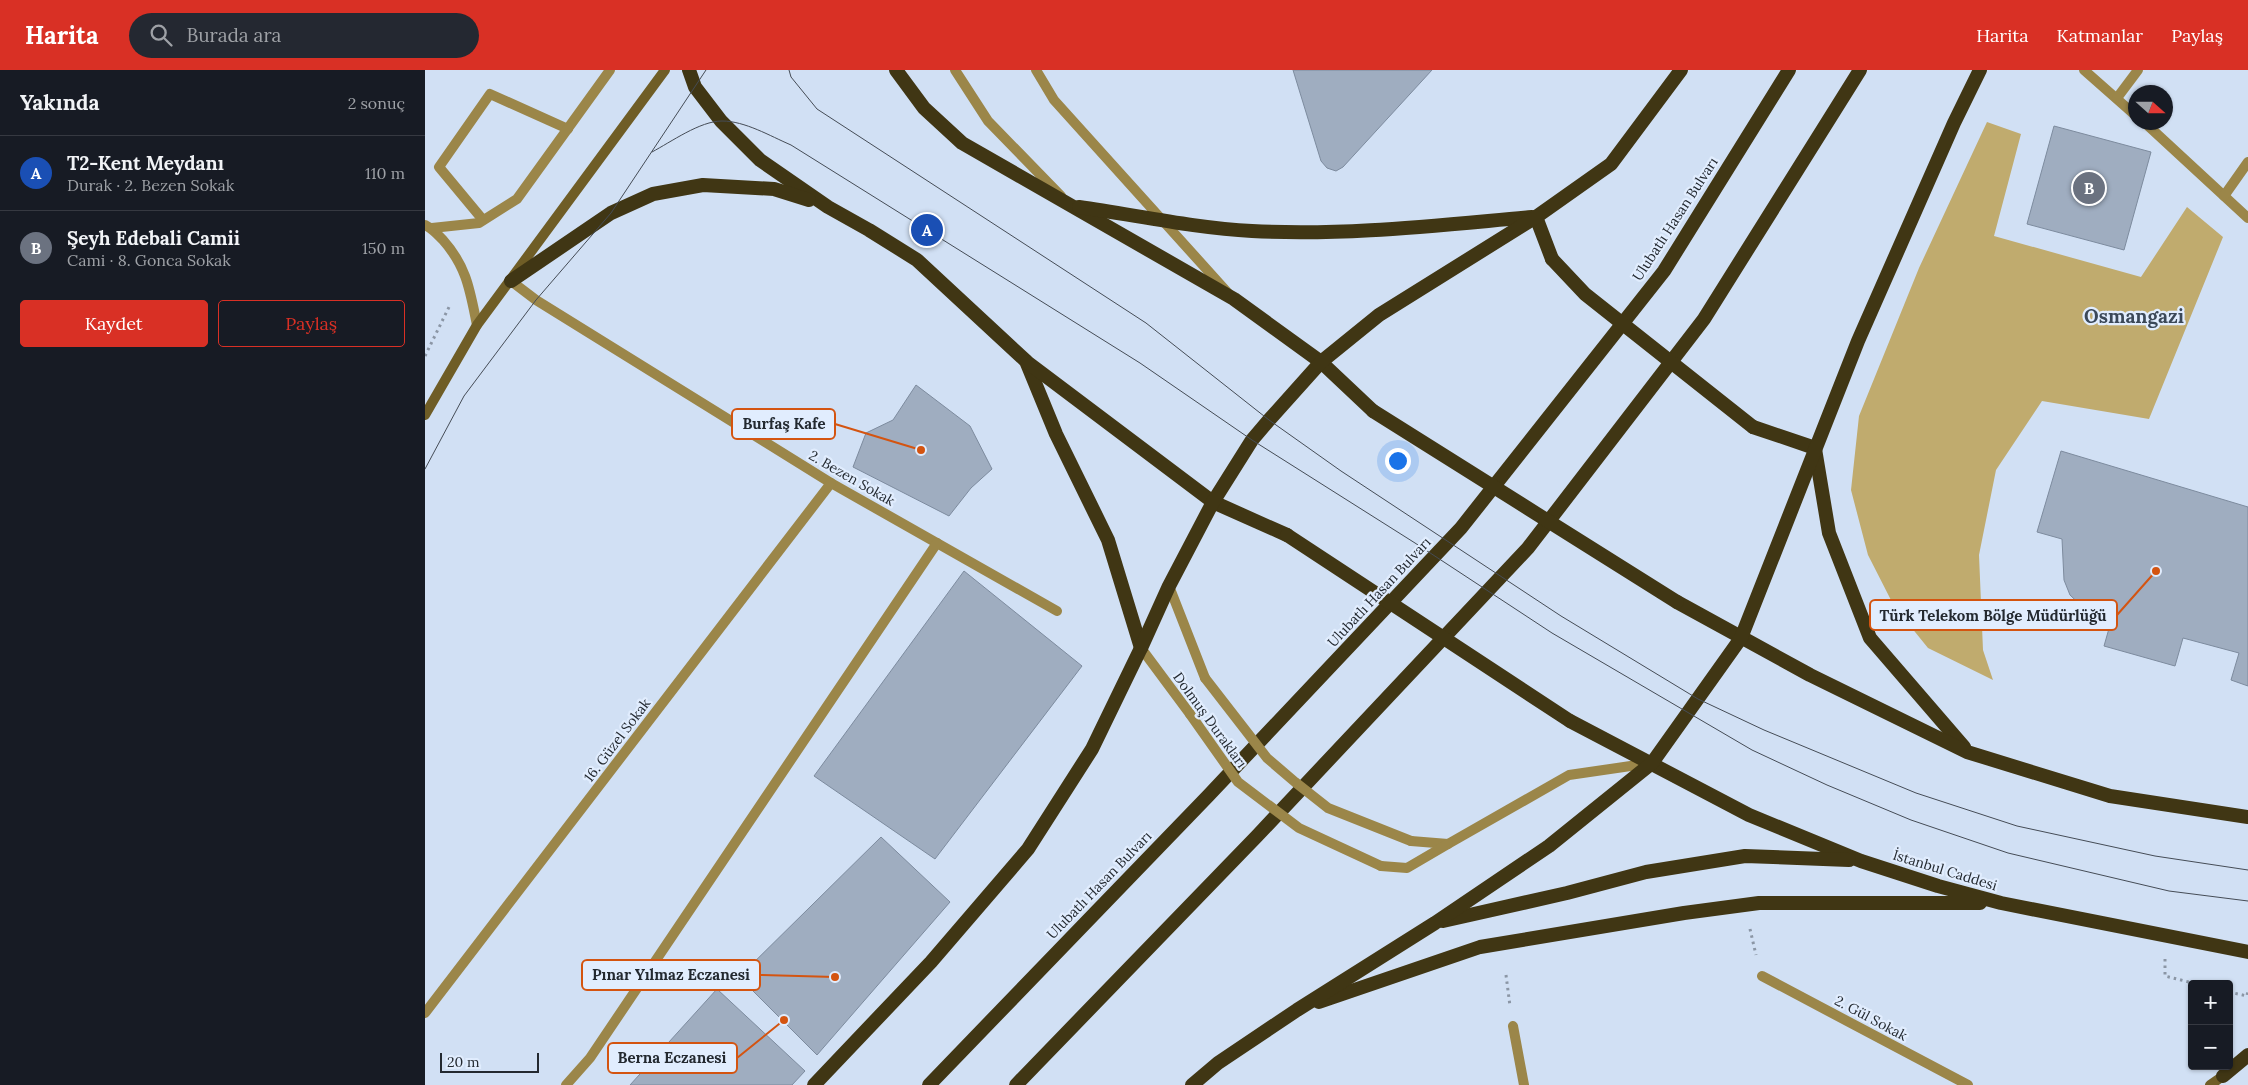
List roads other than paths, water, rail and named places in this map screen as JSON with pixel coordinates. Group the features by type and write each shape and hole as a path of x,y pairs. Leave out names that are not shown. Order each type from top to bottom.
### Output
{"highway":[{"path":"689,70 695,87 721,121 753,153 828,207"},
{"path":"896,70 924,108 962,143 1234,299 1321,362 1373,411 1677,602 1741,638 1810,675 1967,752 2110,796 2248,816"},
{"path":"814,1085 931,962 1029,850 1092,749 1169,586 1213,502 1252,440 1321,362 1379,315 1536,217 1611,164 1681,70"},
{"name":"Ulubatlı Hasan Bulvarı","path":"929,1085 1208,796 1461,528 1664,271 1789,70"},
{"path":"1016,1085 1257,836 1528,548 1704,319 1859,70"},
{"path":"1191,1085 1218,1063 1297,1010 1435,923 1549,846 1652,762 1741,638 1862,332 1954,123 1980,70"},
{"path":"511,281 611,213 653,194 703,185 774,189 828,207"},
{"path":"1071,206 1249,231 1291,232 1370,231 1536,217"},
{"name":"İstanbul Caddesi","path":"828,207 917,260 1026,361 1213,502 1287,536 1570,721 1652,762 1749,815 1861,861 1938,886 2001,903 2246,953"},
{"path":"1536,217 1552,259 1585,294 1753,427 1815,448"},
{"path":"1026,361 1056,434 1108,540 1141,648"},
{"path":"1815,448 1829,533 1870,638 1967,752"},
{"path":"1435,923 1567,893 1646,872 1745,856 1861,861"},
{"path":"1297,1010 1480,947 1684,913 1759,903 2001,903"},
{"path":"2223,1076 2248,1055"},
{"path":"2223,1076 2248,1065"}],"main road":[{"path":"425,415 477,325 665,70"},
{"path":"2210,1085 2223,1076"}],"street":[{"path":"428,227 479,223 517,199 610,70"},
{"path":"955,70 988,121 1071,206"},
{"path":"1036,70 1054,100 1234,299"},
{"path":"2084,70 2128,108"},
{"path":"2117,98 2138,70"},
{"path":"483,220 439,167 490,94 568,129"},
{"path":"2153,130 2248,218"},
{"path":"2224,196 2248,162"},
{"path":"428,227 456,255 469,286 477,325"},
{"name":"2. Bezen Sokak","path":"511,281 536,300 831,483 1057,612"},
{"name":"16. Güzel Sokak","path":"425,1013 831,483"},
{"path":"567,1085 590,1058 937,543"},
{"name":"Dolmuş Durakları","path":"1169,586 1205,678 1267,758 1328,808 1411,841 1448,844"},
{"name":"Dolmuş Durakları","path":"1141,648 1238,782 1299,828 1381,866 1407,868 1569,775 1652,762"},
{"name":"2. Gül Sokak","path":"1762,976 1968,1085"},
{"path":"1513,1026 1524,1085"}],"tram line":[{"path":"425,469 464,396 536,300 611,213 706,70"},
{"path":"789,70 791,77 817,109 1146,323 1269,420 1341,471 1561,616 1698,699 1764,730 1916,793 2017,826 2155,856 2248,870"},
{"path":"652,152 704,124 722,121 740,123 791,145 1140,363 1252,440 1415,543 1552,633 1752,750 1827,785 1911,820 2008,853 2169,891 2248,901"}],"place":[{"name":"Şeyh Edebali Camii","path":"2089,188"},
{"name":"T2-Kent Meydanı","path":"927,230"},
{"name":"Burfaş Kafe","path":"921,450"},
{"name":"Türk Telekom Bölge Müdürlüğü","path":"2156,571"},
{"name":"Pınar Yılmaz Eczanesi","path":"835,977"},
{"name":"Berna Eczanesi","path":"784,1020"}],"district":[{"name":"Osmangazi","path":"2134,316"}]}
